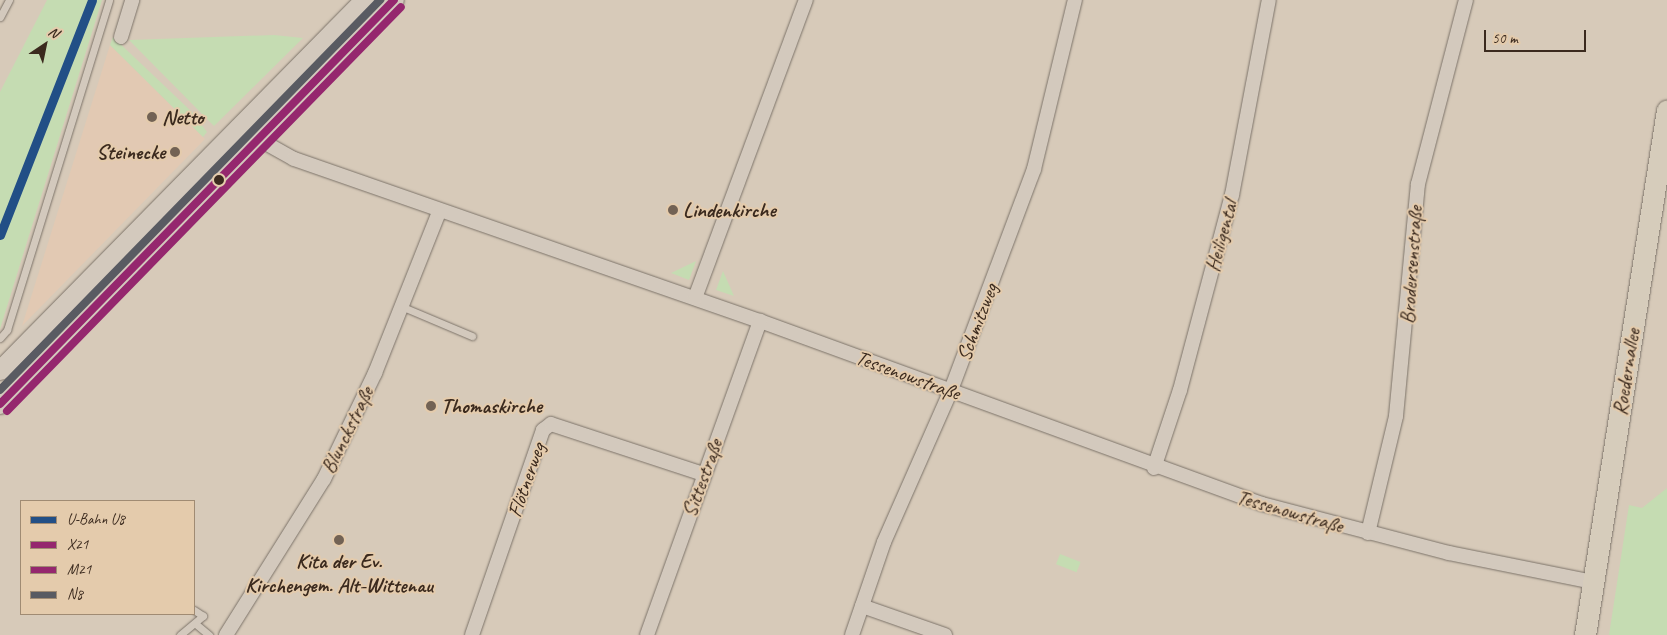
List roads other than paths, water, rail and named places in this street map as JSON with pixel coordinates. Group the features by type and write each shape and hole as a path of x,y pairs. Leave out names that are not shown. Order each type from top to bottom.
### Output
{"main road":[{"path":"0,370 364,0"},
{"path":"0,404 394,0"},
{"name":"Roedernallee","path":"1585,635 1667,110"}],"street":[{"path":"121,37 132,0"},
{"path":"694,298 806,0"},
{"name":"Schmitzweg","path":"852,635 910,480 951,390 1036,161 1075,0"},
{"name":"Heiligental","path":"1154,468 1180,390 1232,195 1269,0"},
{"name":"Brodersenstraße","path":"1368,533 1396,416 1418,184 1466,0"},
{"name":"Tessenowstraße","path":"237,127 256,142 440,210 760,321 951,390 1154,468 1368,533 1593,582"},
{"name":"Blunckstraße","path":"226,635 324,479 402,307 440,210"},
{"name":"Sittestraße","path":"647,635 703,474 760,321"},
{"name":"Flötnerweg","path":"472,635 544,430 551,424 703,474"},
{"path":"862,606 945,635"}],"lane":[{"path":"0,17 9,0"},
{"path":"0,338 10,321 109,0"},
{"path":"402,307 472,336"},
{"path":"180,635 197,625 203,616 195,611"},
{"path":"197,625 209,635"}],"metro line":[{"name":"U8","path":"0,235 92,0"}],"place":[{"name":"Netto","path":"152,117"},
{"name":"Steinecke","path":"175,152"},
{"name":"Lindenkirche","path":"673,210"},
{"name":"Thomaskirche","path":"431,406"},
{"name":"Kita der Ev. Kirchengem. Alt-Wittenau","path":"339,540"}]}
